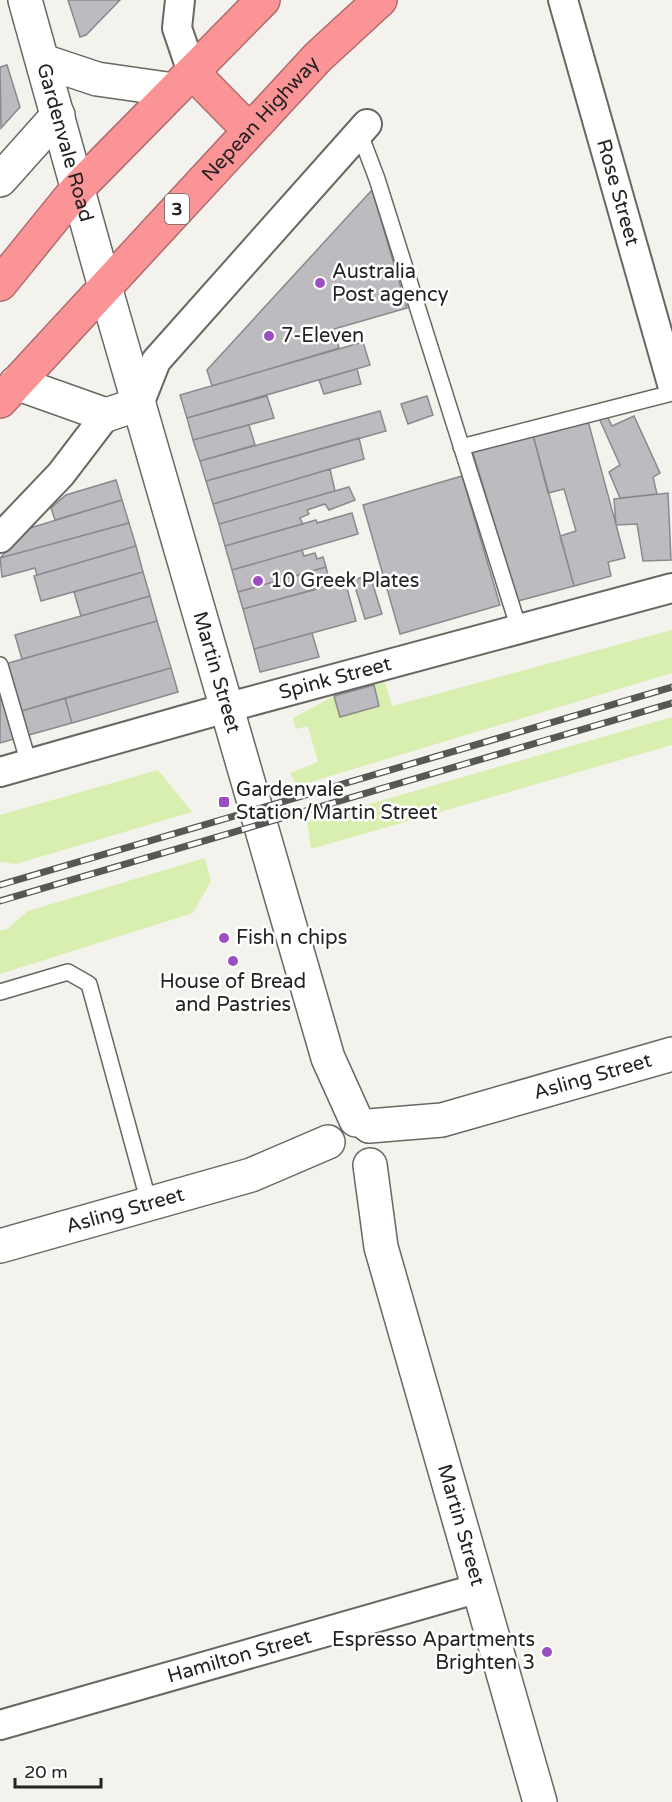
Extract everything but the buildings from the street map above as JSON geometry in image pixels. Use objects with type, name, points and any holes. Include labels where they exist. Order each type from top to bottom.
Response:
[{"type":"highway","points":[[0,284],[77,189],[263,0]]},
{"type":"highway","name":"Nepean Highway","points":[[8,392],[318,57],[380,0]]},
{"type":"highway","points":[[183,81],[249,130]]},
{"type":"street","name":"Gardenvale Road","points":[[25,0],[105,287]]},
{"type":"street","points":[[43,61],[97,79],[183,81],[177,28],[180,0]]},
{"type":"street","name":"Rose Street","points":[[563,0],[672,384]]},
{"type":"street","points":[[0,180],[57,115]]},
{"type":"street","points":[[8,392],[106,415],[139,404],[156,361],[364,129]]},
{"type":"street","name":"Martin Street","points":[[105,287],[540,1802]]},
{"type":"street","points":[[0,538],[61,474],[106,415]]},
{"type":"street","name":"Spink Street","points":[[0,772],[226,708],[672,588]]},
{"type":"street","name":"Asling Street","points":[[0,1246],[672,1054]]},
{"type":"street","name":"Hamilton Street","points":[[0,1725],[479,1588]]},
{"type":"lane","points":[[364,129],[377,179],[519,629]]},
{"type":"lane","points":[[461,447],[672,393]]},
{"type":"lane","points":[[0,665],[29,764]]},
{"type":"lane","points":[[0,992],[68,972],[89,984],[149,1203]]},
{"type":"green space","points":[[672,630],[672,673],[297,786],[290,773],[318,762],[308,726],[296,729],[293,718],[334,696],[340,717],[379,706],[374,685],[385,682],[392,706]]},
{"type":"green space","points":[[672,717],[672,745],[311,849],[307,822]]},
{"type":"green space","points":[[158,770],[192,812],[16,864],[0,862],[0,815]]},
{"type":"green space","points":[[205,858],[211,881],[193,913],[0,974],[0,931],[7,929],[28,911]]},
{"type":"railway","points":[[0,885],[672,687]]},
{"type":"railway","points":[[0,901],[672,703]]},
{"type":"place","name":"Australia Post agency","points":[[320,283]]},
{"type":"place","name":"7-Eleven","points":[[269,336]]},
{"type":"place","name":"10 Greek Plates","points":[[258,581]]},
{"type":"place","name":"Gardenvale Station/Martin Street","points":[[224,802]]},
{"type":"place","name":"Fish n chips","points":[[224,938]]},
{"type":"place","name":"House of Bread and Pastries","points":[[233,961]]},
{"type":"place","name":"Espresso Apartments Brighten 3","points":[[547,1652]]}]
